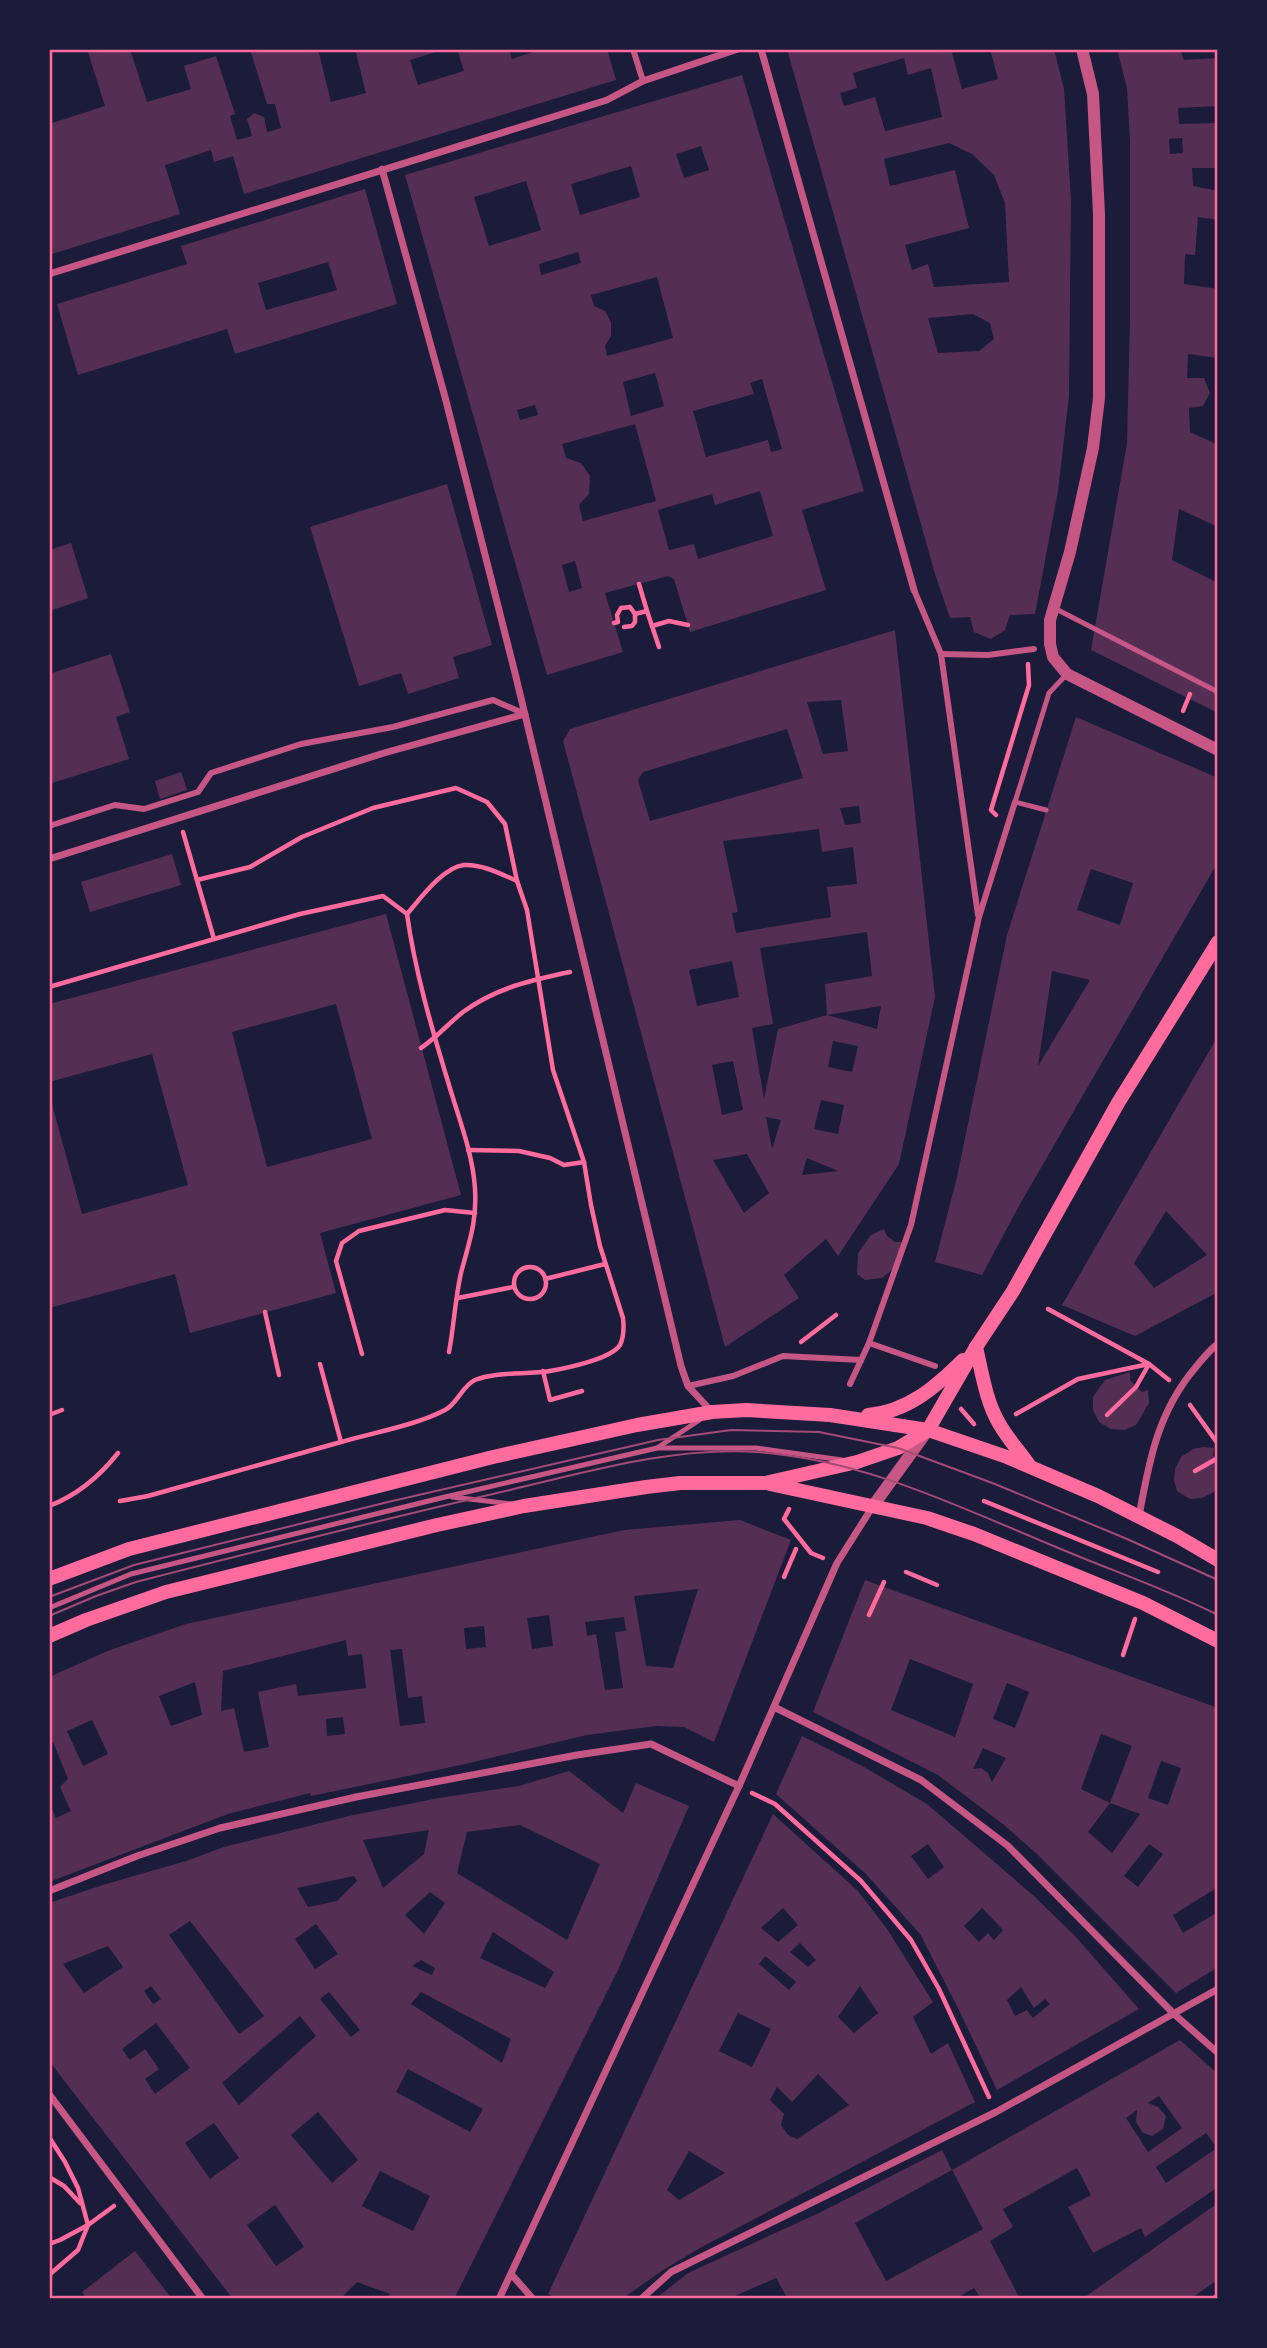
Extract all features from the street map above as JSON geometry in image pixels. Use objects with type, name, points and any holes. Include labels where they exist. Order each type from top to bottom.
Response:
[{"type":"main road","points":[[765,1483],[858,1462],[898,1448],[929,1430],[976,1347],[1013,1291],[1118,1103],[1218,942]]},
{"type":"main road","points":[[848,1417],[884,1414],[909,1404],[936,1386],[976,1347]]},
{"type":"main road","points":[[976,1347],[985,1389],[1000,1426],[1030,1467]]},
{"type":"main road","points":[[49,1579],[129,1549],[506,1455],[637,1425],[712,1412],[780,1410],[848,1417],[929,1430],[1030,1467],[1139,1516],[1218,1560]]},
{"type":"main road","points":[[49,1636],[166,1592],[377,1539],[524,1506],[680,1483],[765,1483],[927,1518],[974,1534],[1143,1603],[1218,1641]]},
{"type":"street","points":[[633,49],[643,81]]},
{"type":"street","points":[[49,274],[607,100],[643,81],[737,49]]},
{"type":"street","points":[[761,49],[914,590],[941,654],[979,917]]},
{"type":"street","points":[[1082,49],[1093,94],[1098,214],[1099,398],[1093,448],[1070,552],[1050,620],[1050,644],[1054,657],[1067,674],[1218,750]]},
{"type":"street","points":[[382,169],[445,397],[525,714],[681,1366],[688,1385],[712,1412]]},
{"type":"street","points":[[941,654],[988,655],[1031,650]]},
{"type":"street","points":[[49,826],[115,805],[144,809],[198,792],[211,773],[301,744],[393,727],[493,700],[525,714]]},
{"type":"street","points":[[49,859],[384,754],[525,714]]},
{"type":"street","points":[[850,1384],[869,1343],[911,1225],[979,917],[1015,802]]},
{"type":"street","points":[[869,1343],[935,1366]]},
{"type":"street","points":[[1139,1516],[1151,1456],[1164,1416],[1179,1388],[1218,1344]]},
{"type":"street","points":[[688,1385],[733,1376],[783,1356],[861,1360]]},
{"type":"street","points":[[499,2299],[739,1786],[837,1563],[873,1506],[929,1430]]},
{"type":"street","points":[[774,1707],[921,1780],[998,1838],[1174,2014],[1218,2053]]},
{"type":"street","points":[[49,1891],[137,1856],[220,1828],[356,1797],[577,1755],[651,1744],[739,1786]]},
{"type":"street","points":[[641,2299],[671,2272],[996,2112],[1218,1989]]},
{"type":"street","points":[[49,2094],[203,2299]]},
{"type":"street","points":[[512,2275],[533,2299]]},
{"type":"lane","points":[[1054,608],[1218,692]]},
{"type":"lane","points":[[1046,810],[1015,802],[1049,693],[1067,674]]},
{"type":"lane","points":[[657,1448],[712,1412]]},
{"type":"lane","points":[[49,1608],[131,1574],[657,1448],[756,1448],[858,1462]]},
{"type":"lane","points":[[445,1497],[474,1498],[524,1506]]},
{"type":"path","points":[[639,584],[659,647]]},
{"type":"path","points":[[614,623],[618,621],[617,615],[621,608],[630,607],[636,618],[632,625],[624,626]]},
{"type":"path","points":[[635,614],[647,611]]},
{"type":"path","points":[[652,626],[669,621],[688,625]]},
{"type":"path","points":[[1007,825],[991,810],[1029,685],[1031,650]]},
{"type":"path","points":[[1175,728],[1196,681]]},
{"type":"path","points":[[120,1502],[429,1416],[448,1409],[473,1381],[543,1371],[613,1352],[620,1343],[624,1330],[623,1318],[605,1264],[584,1162],[553,1070],[527,910],[517,881],[505,824],[487,802],[456,788],[373,808],[302,836],[250,867],[197,880]]},
{"type":"path","points":[[178,818],[214,939]]},
{"type":"path","points":[[449,1352],[461,1275],[473,1235],[475,1186],[468,1150],[411,946],[407,914],[425,891],[446,872],[463,865],[490,869],[517,881]]},
{"type":"path","points":[[49,987],[300,914],[383,896],[407,914]]},
{"type":"path","points":[[421,1048],[461,1014],[489,995],[539,978],[585,970]]},
{"type":"path","points":[[468,1150],[519,1151],[550,1158],[564,1165],[584,1162]]},
{"type":"path","points":[[362,1353],[336,1261],[342,1243],[359,1231],[445,1210],[475,1213]]},
{"type":"path","points":[[545,1279],[605,1264]]},
{"type":"path","points":[[528,1266],[537,1268],[544,1274],[543,1292],[536,1298],[526,1300],[518,1295],[513,1287],[514,1277],[519,1269],[528,1266]]},
{"type":"path","points":[[458,1298],[513,1287]]},
{"type":"path","points":[[1048,1309],[1149,1364],[1179,1388],[1218,1444]]},
{"type":"path","points":[[265,1312],[279,1375]]},
{"type":"path","points":[[809,1335],[836,1315]]},
{"type":"path","points":[[320,1364],[341,1442]]},
{"type":"path","points":[[1107,1415],[1136,1387],[1149,1364]]},
{"type":"path","points":[[1015,1415],[1078,1379],[1149,1364]]},
{"type":"path","points":[[543,1371],[550,1400],[582,1391]]},
{"type":"path","points":[[49,1415],[62,1410]]},
{"type":"path","points":[[49,1506],[84,1488],[105,1470],[118,1453]]},
{"type":"path","points":[[1195,1471],[1218,1458]]},
{"type":"path","points":[[985,1501],[1158,1572]]},
{"type":"path","points":[[788,1511],[783,1519],[811,1553]]},
{"type":"path","points":[[784,1577],[796,1549]]},
{"type":"path","points":[[906,1572],[937,1585]]},
{"type":"path","points":[[869,1615],[884,1582]]},
{"type":"path","points":[[1123,1655],[1135,1619]]},
{"type":"path","points":[[739,1786],[775,1804],[861,1881],[911,1940],[939,1989],[996,2112]]},
{"type":"path","points":[[49,2137],[78,2188],[88,2225],[78,2250],[49,2275]]},
{"type":"path","points":[[49,2177],[64,2186],[81,2204]]},
{"type":"path","points":[[49,2244],[88,2225],[127,2198]]},
{"type":"building","points":[[87,49],[130,49],[147,102],[191,89],[184,66],[216,56],[235,114],[230,116],[237,140],[252,136],[247,119],[254,113],[264,117],[267,132],[281,128],[275,104],[267,104],[250,49],[318,49],[331,102],[366,93],[355,49],[445,49],[410,60],[418,85],[464,71],[457,49],[509,49],[512,59],[542,49],[607,49],[616,80],[244,194],[233,156],[214,162],[211,150],[165,165],[180,214],[49,255],[49,124],[105,106]]},
{"type":"building","points":[[787,49],[963,49],[952,53],[962,89],[998,79],[990,49],[1054,49],[1064,89],[1071,200],[1069,396],[1058,491],[1035,614],[1010,615],[1005,630],[991,639],[974,632],[970,617],[950,618],[935,574]],"holes":[[[904,58],[908,75],[931,68],[942,117],[885,131],[875,97],[844,106],[840,93],[857,88],[853,73]],[[949,143],[972,154],[994,175],[1005,203],[1009,282],[934,287],[928,264],[912,270],[905,245],[969,228],[955,170],[890,186],[884,159]],[[973,314],[990,323],[994,339],[979,351],[938,353],[928,318]]]},
{"type":"building","points":[[1117,49],[1180,49],[1184,60],[1218,58],[1218,106],[1178,108],[1179,124],[1218,123],[1218,168],[1192,168],[1193,186],[1218,191],[1218,220],[1198,217],[1195,255],[1185,254],[1184,284],[1218,289],[1218,358],[1188,354],[1187,378],[1204,378],[1210,393],[1203,406],[1189,408],[1190,432],[1218,445],[1218,527],[1179,509],[1172,560],[1218,583],[1218,713],[1091,650],[1127,443],[1130,141],[1127,88]],"holes":[[[1182,138],[1183,153],[1170,154],[1169,139]]]},
{"type":"building","points":[[742,75],[864,491],[802,510],[826,590],[690,632],[674,579],[668,576],[605,593],[623,652],[547,675],[405,175]],"holes":[[[701,146],[709,170],[684,178],[676,154]],[[631,166],[640,197],[580,215],[571,184]],[[526,181],[541,230],[489,246],[474,197]],[[578,252],[581,263],[541,275],[539,264]],[[657,277],[673,338],[607,356],[605,346],[611,336],[611,322],[605,311],[594,306],[591,295]],[[655,373],[664,406],[631,416],[623,382]],[[762,379],[782,449],[771,452],[768,440],[706,457],[693,411],[754,394],[750,383]],[[535,405],[538,415],[520,420],[517,410]],[[635,424],[656,501],[583,521],[579,505],[589,494],[590,476],[581,463],[566,458],[562,444]],[[760,491],[773,536],[698,559],[694,544],[669,550],[658,510],[712,494],[715,505]],[[575,561],[582,588],[569,592],[562,565]]]},
{"type":"building","points":[[365,189],[397,304],[235,354],[227,329],[78,375],[57,304],[187,264],[181,246]],"holes":[[[328,262],[337,290],[266,310],[258,283]]]},
{"type":"building","points":[[447,484],[492,645],[453,657],[459,678],[408,694],[401,673],[359,686],[310,527]]},
{"type":"building","points":[[71,543],[88,598],[49,611],[49,550]]},
{"type":"building","points":[[895,630],[935,997],[899,1164],[838,1256],[826,1239],[784,1275],[799,1298],[725,1347],[563,741],[570,729]],"holes":[[[841,700],[848,751],[823,754],[807,702]],[[787,729],[803,778],[650,821],[638,780],[643,772]],[[859,806],[861,823],[845,825],[840,808]],[[819,829],[822,852],[853,847],[857,884],[827,887],[831,917],[736,933],[732,913],[738,912],[723,841]],[[867,932],[872,976],[825,984],[827,1015],[778,1029],[764,1099],[752,1028],[773,1024],[760,948]],[[732,961],[739,997],[697,1006],[689,970]],[[881,1006],[877,1029],[827,1015]],[[833,1041],[858,1046],[852,1072],[828,1067]],[[733,1061],[743,1110],[722,1115],[712,1065]],[[821,1100],[844,1105],[838,1134],[814,1129]],[[766,1117],[781,1120],[772,1149]],[[747,1154],[769,1193],[744,1213],[713,1160]],[[807,1158],[838,1171],[802,1175]]]},
{"type":"building","points":[[111,654],[130,712],[116,717],[129,759],[49,784],[49,674]]},
{"type":"building","points":[[1076,717],[1218,778],[1218,862],[1020,1204],[982,1275],[935,1262],[957,1177],[1007,935]],"holes":[[[1091,869],[1133,883],[1120,925],[1077,910]],[[1052,971],[1090,980],[1038,1066]]]},
{"type":"building","points":[[181,772],[187,790],[160,799],[155,781]]},
{"type":"building","points":[[172,854],[181,885],[90,912],[81,882]]},
{"type":"building","points":[[386,914],[461,1195],[320,1233],[336,1293],[190,1333],[175,1274],[49,1308],[49,1093],[82,1214],[188,1185],[152,1054],[49,1082],[49,1004]],"holes":[[[336,1004],[372,1139],[267,1167],[232,1032]]]},
{"type":"building","points":[[1218,1036],[1218,1292],[1135,1336],[1062,1305]],"holes":[[[1166,1211],[1207,1255],[1154,1288],[1134,1263]]]},
{"type":"building","points":[[884,1229],[887,1236],[895,1242],[901,1242],[895,1267],[882,1278],[865,1280],[857,1274],[858,1253],[871,1235]]},
{"type":"building","points":[[1130,1372],[1130,1380],[1142,1392],[1148,1390],[1149,1403],[1136,1425],[1125,1430],[1111,1429],[1099,1422],[1093,1410],[1093,1397],[1105,1380]]},
{"type":"building","points":[[1214,1448],[1213,1455],[1218,1462],[1218,1486],[1214,1492],[1202,1498],[1190,1499],[1177,1491],[1175,1469],[1181,1457],[1193,1449]]},
{"type":"building","points":[[740,1520],[791,1540],[714,1742],[684,1727],[656,1726],[587,1735],[461,1765],[311,1796],[310,1793],[228,1814],[49,1882],[49,1802],[56,1818],[71,1811],[60,1787],[68,1779],[53,1742],[49,1744],[49,1677],[110,1650],[186,1624],[624,1530]],"holes":[[[698,1589],[673,1668],[646,1666],[634,1596]],[[549,1615],[553,1646],[532,1649],[527,1618]],[[624,1617],[626,1631],[615,1632],[623,1688],[605,1690],[596,1634],[587,1636],[585,1622]],[[484,1626],[486,1647],[466,1649],[464,1628]],[[346,1640],[348,1656],[362,1654],[366,1688],[298,1696],[296,1684],[258,1692],[269,1747],[244,1752],[234,1708],[221,1711],[223,1671]],[[402,1649],[408,1698],[422,1696],[425,1723],[400,1726],[390,1650]],[[195,1682],[202,1715],[171,1726],[159,1696]],[[343,1717],[345,1734],[327,1736],[326,1719]],[[92,1720],[108,1754],[83,1766],[67,1731]]]},
{"type":"building","points":[[865,1580],[1218,1708],[1218,1887],[1173,1915],[1183,1933],[1218,1912],[1218,1967],[1176,1993],[1038,1855],[1004,1825],[938,1775],[813,1712]],"holes":[[[910,1659],[973,1684],[955,1737],[891,1710]],[[1007,1683],[1029,1692],[1015,1728],[993,1719]],[[1101,1734],[1132,1746],[1110,1803],[1081,1789]],[[983,1748],[1006,1758],[992,1782],[988,1773],[981,1768],[973,1769]],[[1161,1761],[1181,1768],[1168,1805],[1148,1798]],[[1110,1803],[1140,1814],[1112,1853],[1088,1832]],[[1149,1844],[1163,1854],[1138,1887],[1124,1876]]]},
{"type":"building","points":[[802,1736],[864,1767],[927,1804],[1035,1897],[1075,1936],[1139,2009],[997,2090],[920,1934],[866,1874],[776,1794]],"holes":[[[928,1844],[944,1867],[928,1879],[911,1856]],[[982,1908],[1003,1930],[994,1940],[988,1933],[979,1942],[964,1926]],[[1021,1987],[1034,2008],[1045,1999],[1050,2004],[1033,2018],[1027,2010],[1015,2016],[1007,2000]]]},
{"type":"building","points":[[569,1771],[623,1813],[636,1783],[689,1806],[618,1970],[454,2299],[387,2299],[390,2294],[357,2282],[340,2299],[233,2299],[49,2061],[49,1903],[224,1847],[349,1816],[519,1786]],"holes":[[[520,1825],[600,1864],[567,1940],[457,1873],[467,1832]],[[429,1830],[424,1854],[383,1888],[363,1840]],[[354,1876],[357,1881],[337,1901],[308,1907],[297,1888]],[[430,1892],[445,1903],[424,1934],[405,1915]],[[190,1921],[264,2016],[239,2034],[169,1935]],[[316,1924],[338,1954],[315,1969],[295,1939]],[[493,1932],[554,1972],[545,1988],[480,1958]],[[108,1946],[123,1967],[84,1993],[63,1964]],[[421,1960],[435,1968],[432,1975],[412,1966]],[[151,1986],[161,1999],[153,2004],[144,1991]],[[329,1992],[360,2030],[351,2037],[320,1999]],[[421,1992],[511,2039],[502,2063],[411,2004]],[[300,2016],[316,2036],[239,2105],[222,2083]],[[156,2023],[190,2068],[155,2094],[145,2079],[159,2069],[145,2049],[130,2060],[122,2049]],[[408,2069],[483,2109],[470,2132],[396,2092]],[[318,2112],[358,2160],[332,2183],[291,2135]],[[214,2123],[239,2158],[210,2179],[185,2143]],[[380,2171],[430,2196],[413,2231],[362,2206]],[[275,2205],[304,2247],[276,2266],[247,2225]]]},
{"type":"building","points":[[773,1814],[858,1891],[887,1929],[933,2002],[913,2017],[931,2054],[948,2043],[975,2102],[700,2248],[622,2299],[557,2299],[548,2294]],"holes":[[[783,1908],[798,1925],[778,1942],[761,1928]],[[800,1943],[816,1960],[808,1967],[790,1952]],[[765,1956],[796,1982],[789,1990],[759,1964]],[[860,1986],[878,2013],[854,2033],[838,2017]],[[738,2013],[771,2029],[752,2067],[719,2051]],[[818,2074],[849,2105],[797,2139],[788,2135],[781,2125],[784,2114],[770,2100],[777,2087],[792,2102]],[[689,2151],[725,2173],[679,2200],[667,2190]]]},
{"type":"building","points":[[1180,2040],[1218,2074],[1218,2187],[1145,2237],[1141,2228],[1093,2253],[1068,2207],[1091,2195],[1077,2168],[1003,2209],[1013,2227],[990,2241],[1020,2299],[981,2299],[974,2288],[955,2299],[788,2299],[776,2278],[728,2299],[655,2299],[688,2273],[819,2213],[942,2150],[952,2170]],"holes":[[[1159,2096],[1182,2128],[1148,2152],[1126,2118],[1137,2110],[1136,2122],[1143,2133],[1152,2136],[1163,2129],[1166,2116],[1158,2107],[1148,2103]],[[1206,2133],[1217,2148],[1166,2183],[1156,2167]],[[952,2170],[983,2229],[886,2281],[855,2223]]]},
{"type":"building","points":[[1218,2203],[1218,2279],[1213,2283],[1190,2299],[1082,2299]]},
{"type":"building","points":[[135,2251],[172,2299],[87,2299],[82,2292]]},
{"type":"tram line","points":[[49,1597],[134,1565],[388,1502],[658,1440],[731,1430],[819,1432],[898,1448],[995,1484],[1218,1580]]},
{"type":"tram line","points":[[49,1616],[136,1582],[370,1523],[632,1462],[725,1451],[796,1456],[834,1464],[910,1487],[1218,1615]]}]
